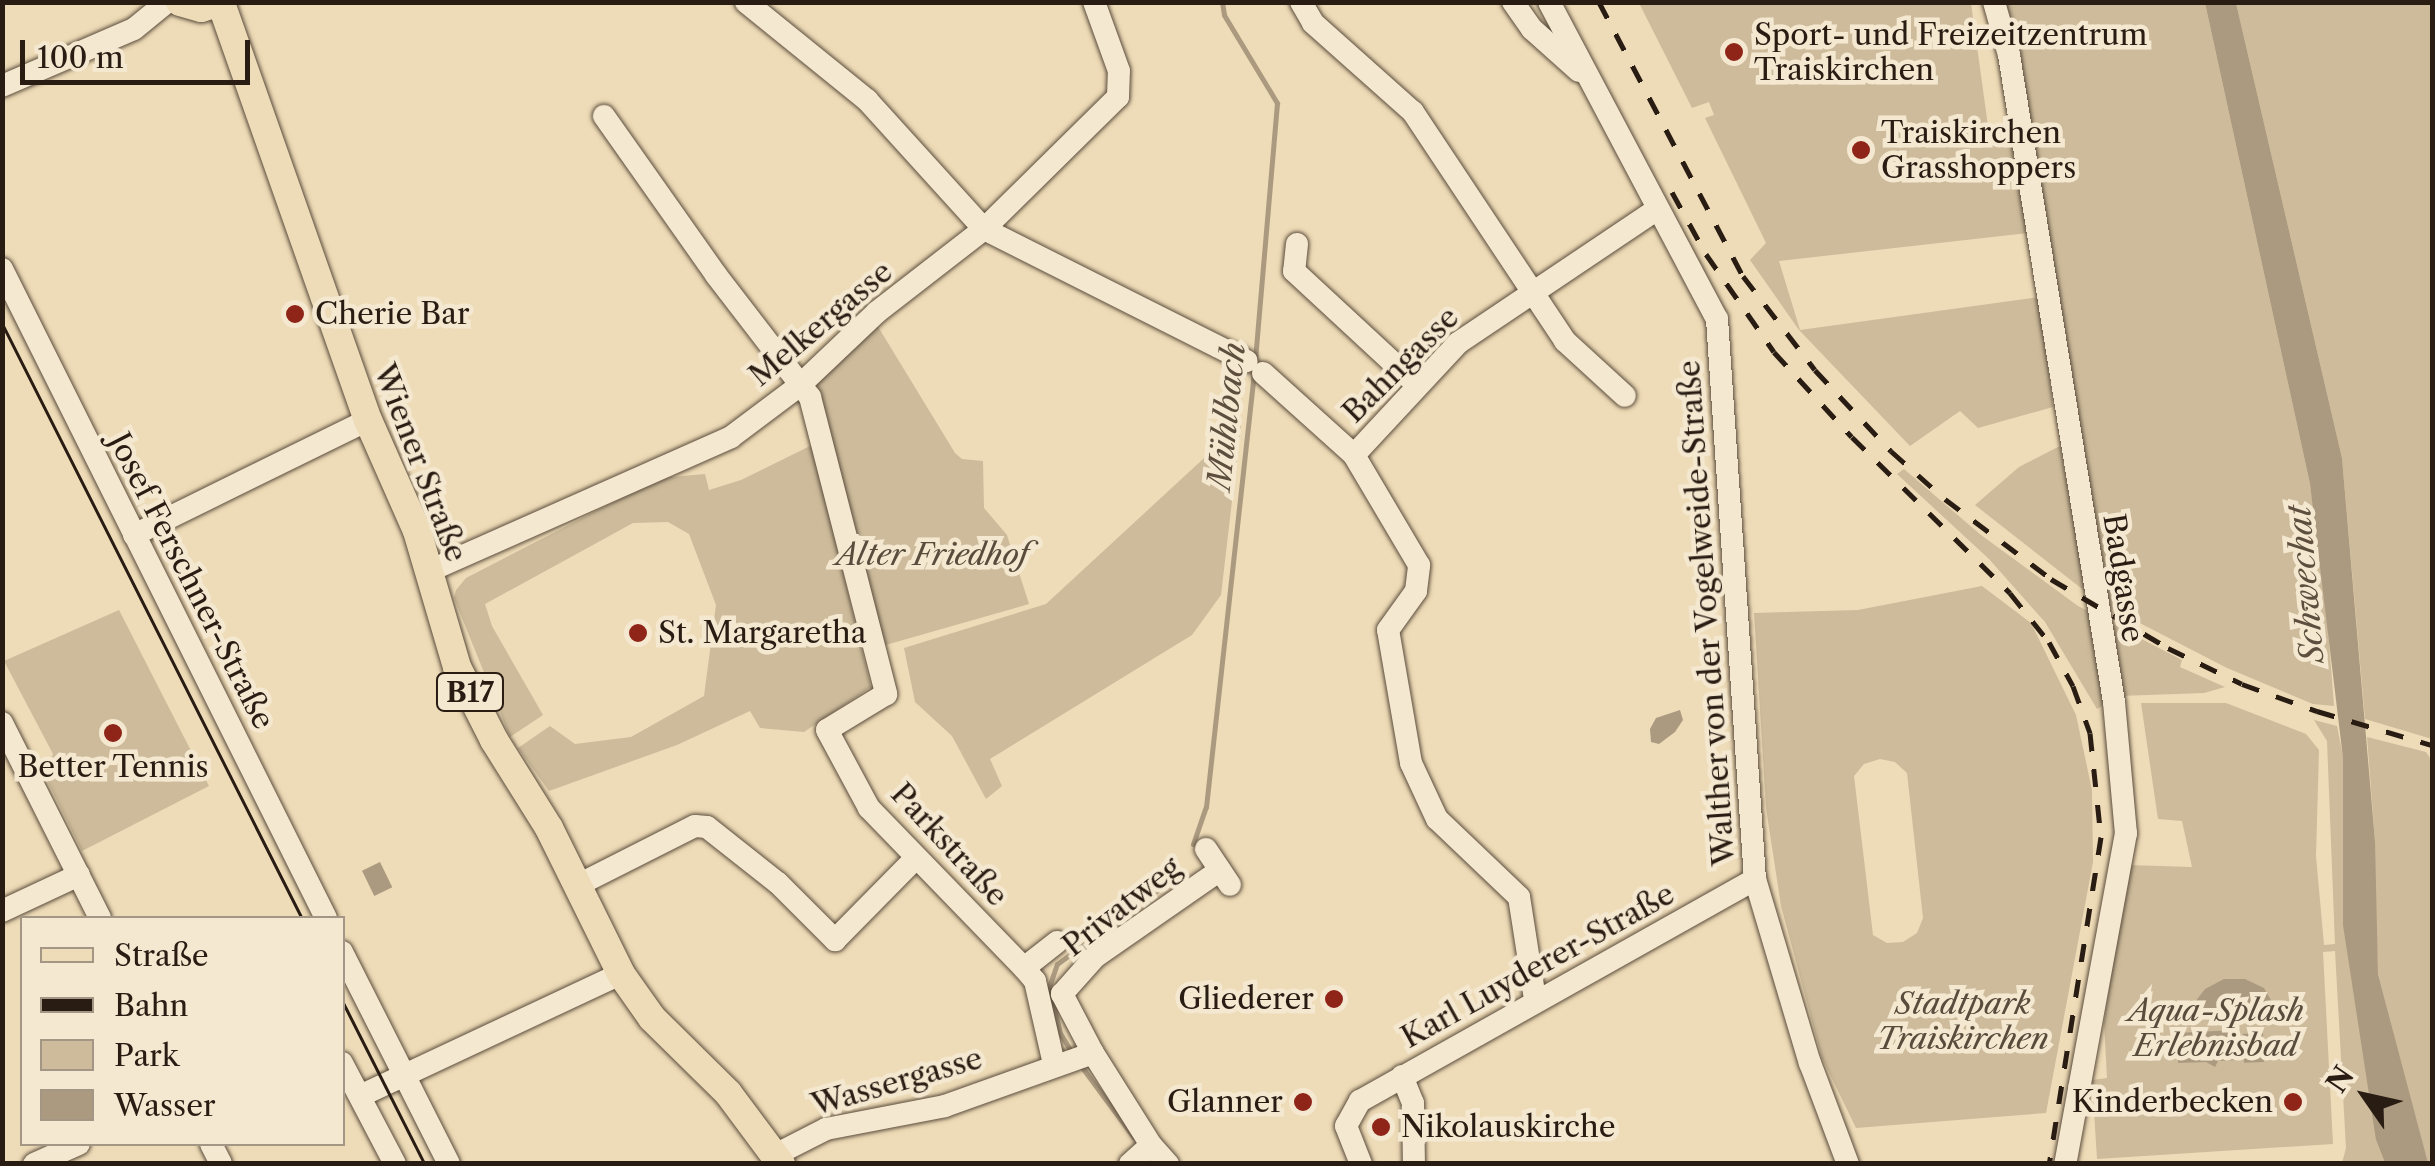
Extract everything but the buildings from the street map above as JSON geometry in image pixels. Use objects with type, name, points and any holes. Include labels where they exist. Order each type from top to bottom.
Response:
[{"type":"main road","name":"B17","points":[[180,2],[201,8],[221,3]]},
{"type":"main road","name":"Wiener Straße","points":[[221,3],[368,420],[417,532],[457,667],[494,740],[578,884],[621,974],[652,1018],[728,1093],[778,1159]]},
{"type":"street","points":[[2,86],[134,29],[167,2]]},
{"type":"street","name":"Melkergasse","points":[[429,571],[730,436],[799,386],[877,312],[984,229],[1118,98],[1119,71],[1094,2]]},
{"type":"street","points":[[1301,2],[1313,22],[1413,112],[1565,341],[1626,396]]},
{"type":"street","name":"Walther von der Vogelweide-Straße","points":[[1513,2],[1532,29],[1586,76]]},
{"type":"street","name":"Walther von der Vogelweide-Straße","points":[[1549,2],[1717,319],[1756,879],[1810,1063],[1848,1164]]},
{"type":"street","name":"Badgasse","points":[[1994,2],[2009,55],[2114,702],[2126,833],[2065,1164]]},
{"type":"street","points":[[746,3],[867,100],[984,229],[1255,367],[1354,455]]},
{"type":"street","points":[[604,116],[799,386]]},
{"type":"street","name":"Bahngasse","points":[[1535,999],[1519,897],[1437,818],[1411,763],[1388,630],[1416,591],[1419,565],[1354,455],[1458,343],[1656,210]]},
{"type":"street","points":[[1297,244],[1294,270],[1416,384]]},
{"type":"street","name":"Josef Ferschner-Straße","points":[[2,269],[325,916]]},
{"type":"street","name":"Parkstraße","points":[[799,386],[810,397],[886,694],[827,730],[869,808],[1024,968]]},
{"type":"street","points":[[134,535],[368,420]]},
{"type":"street","points":[[2,722],[99,916]]},
{"type":"street","points":[[578,884],[695,826],[707,827],[778,883],[834,940],[916,859]]},
{"type":"street","name":"Privatweg","points":[[1074,1060],[1062,994],[1095,957],[1225,878],[1206,849]]},
{"type":"street","points":[[2,911],[79,874]]},
{"type":"street","name":"Karl Luyderer-Straße","points":[[1361,1164],[1346,1126],[1360,1102],[1535,999],[1756,879]]},
{"type":"street","points":[[1057,942],[1024,968],[1034,980],[1074,1060],[1142,1153],[1168,1164]]},
{"type":"street","points":[[345,958],[449,1164]]},
{"type":"street","points":[[360,1096],[621,974]]},
{"type":"street","name":"Wassergasse","points":[[778,1159],[826,1128],[945,1106],[1074,1060]]},
{"type":"street","points":[[345,1068],[394,1164]]},
{"type":"street","points":[[1402,1076],[1414,1103],[1414,1164]]},
{"type":"street","points":[[34,1164],[74,1146]]},
{"type":"green space","points":[[1639,3],[1971,3],[1988,126],[2012,123],[2028,233],[1779,261],[1800,330],[2039,297],[2053,407],[1978,428],[1960,411],[1910,446],[1799,330],[1750,260],[1766,243],[1705,118],[1714,115],[1709,102],[1692,108]]},
{"type":"green space","points":[[2002,3],[2205,3],[2310,484],[2324,578],[2334,706],[2313,704],[2227,668],[2101,603]]},
{"type":"green space","points":[[2236,3],[2432,3],[2432,739],[2365,719],[2342,458]]},
{"type":"green space","name":"Alter Friedhof","points":[[877,325],[955,453],[962,459],[983,461],[984,508],[1007,535],[1029,604],[882,646],[817,383]]},
{"type":"green space","points":[[1241,424],[1221,595],[1192,635],[990,759],[1002,786],[986,799],[952,736],[915,702],[904,648],[1046,604]]},
{"type":"green space","points":[[812,445],[871,687],[804,732],[760,728],[750,711],[677,745],[549,791],[518,748],[550,726],[575,744],[631,737],[704,696],[716,605],[689,534],[668,522],[633,523],[485,604],[492,626],[543,715],[510,737],[454,598],[456,590],[466,578],[660,478],[705,474],[709,490],[741,480]]},
{"type":"green space","points":[[2060,446],[2086,592],[1975,505],[2019,467]]},
{"type":"green space","points":[[1904,469],[1981,535],[2078,606],[2182,660],[2180,667],[2225,687],[2204,693],[2119,696],[2097,709],[2045,622],[1989,559],[1897,474]]},
{"type":"green space","name":"Stadtpark Traiskirchen","points":[[1982,586],[2031,623],[2076,715],[2092,790],[2093,862],[2046,1113],[1856,1128],[1822,1058],[1781,906],[1766,808],[1754,613],[1858,610]],"holes":[[[1880,759],[1895,762],[1907,773],[1923,918],[1917,933],[1903,942],[1887,943],[1873,935],[1854,776],[1864,764]]]},
{"type":"green space","name":"Better Tennis","points":[[119,610],[209,786],[82,851],[44,774],[53,754],[4,661]]},
{"type":"green space","name":"Aqua-Splash Erlebnisbad","points":[[2141,703],[2226,703],[2306,734],[2319,750],[2316,856],[2324,945],[2335,944],[2327,741],[2314,720],[2337,726],[2343,756],[2346,944],[2375,841],[2367,737],[2426,752],[2432,761],[2432,1162],[2427,1161],[2378,974],[2377,950],[2376,1140],[2385,1163],[2342,1163],[2346,1148],[2335,951],[2323,952],[2333,1144],[2097,1159],[2092,1080],[2107,1078],[2104,1023],[2127,865],[2192,867],[2182,821],[2158,819]]},
{"type":"water","points":[[2205,3],[2236,3],[2342,458],[2375,841],[2378,974],[2428,1163],[2385,1163],[2376,1140],[2343,925],[2343,758],[2310,484]]},
{"type":"water","points":[[1680,710],[1683,720],[1675,732],[1659,744],[1651,742],[1650,729],[1656,718]]},
{"type":"water","points":[[380,862],[392,887],[374,896],[362,871]]},
{"type":"water","points":[[2224,979],[2245,979],[2264,988],[2283,1021],[2266,1022],[2257,1016],[2247,1022],[2239,1018],[2237,1010],[2216,1013],[2192,1006],[2205,989]]},
{"type":"water","points":[[2235,1030],[2237,1060],[2218,1061],[2215,1067],[2206,1062],[2178,1063],[2177,1033]]},
{"type":"water","points":[[2263,1033],[2264,1062],[2244,1063],[2243,1034]]},
{"type":"water","name":"Kinderbecken","points":[[2293,1089],[2302,1092],[2302,1110],[2293,1113],[2284,1110],[2281,1101],[2284,1092]]},
{"type":"waterway","name":"Mühlbach","points":[[1222,2],[1224,15],[1277,103],[1255,361]]},
{"type":"waterway","name":"Mühlbach","points":[[1193,844],[1206,807],[1254,372]]},
{"type":"waterway","name":"Mühlbach","points":[[1072,1053],[1060,1033],[1049,987],[1057,964],[1159,889]]},
{"type":"waterway","name":"Mühlbach","points":[[1081,1066],[1134,1138]]},
{"type":"tram line","points":[[2,323],[301,916]]},
{"type":"tram line","points":[[345,1006],[425,1164]]},
{"type":"railway","points":[[1599,2],[1743,276],[1815,370],[1891,451],[1945,499],[2051,579],[2168,648],[2242,684],[2432,745]]},
{"type":"railway","points":[[1672,192],[1706,254],[1774,352],[1852,437],[2010,593],[2049,642],[2073,686],[2090,733],[2101,837],[2049,1164]]},
{"type":"place","name":"Sport- und Freizeitzentrum Traiskirchen","points":[[1734,52]]},
{"type":"place","name":"Traiskirchen Grasshoppers","points":[[1861,150]]},
{"type":"place","name":"Cherie Bar","points":[[295,314]]},
{"type":"place","name":"St. Margaretha","points":[[638,633]]},
{"type":"place","name":"Better Tennis","points":[[113,733]]},
{"type":"place","name":"Gliederer","points":[[1334,999]]},
{"type":"place","name":"Glanner","points":[[1303,1102]]},
{"type":"place","name":"Kinderbecken","points":[[2293,1102]]},
{"type":"place","name":"Nikolauskirche","points":[[1381,1127]]},
{"type":"water label","name":"Schwechat","points":[[2306,584]]}]
